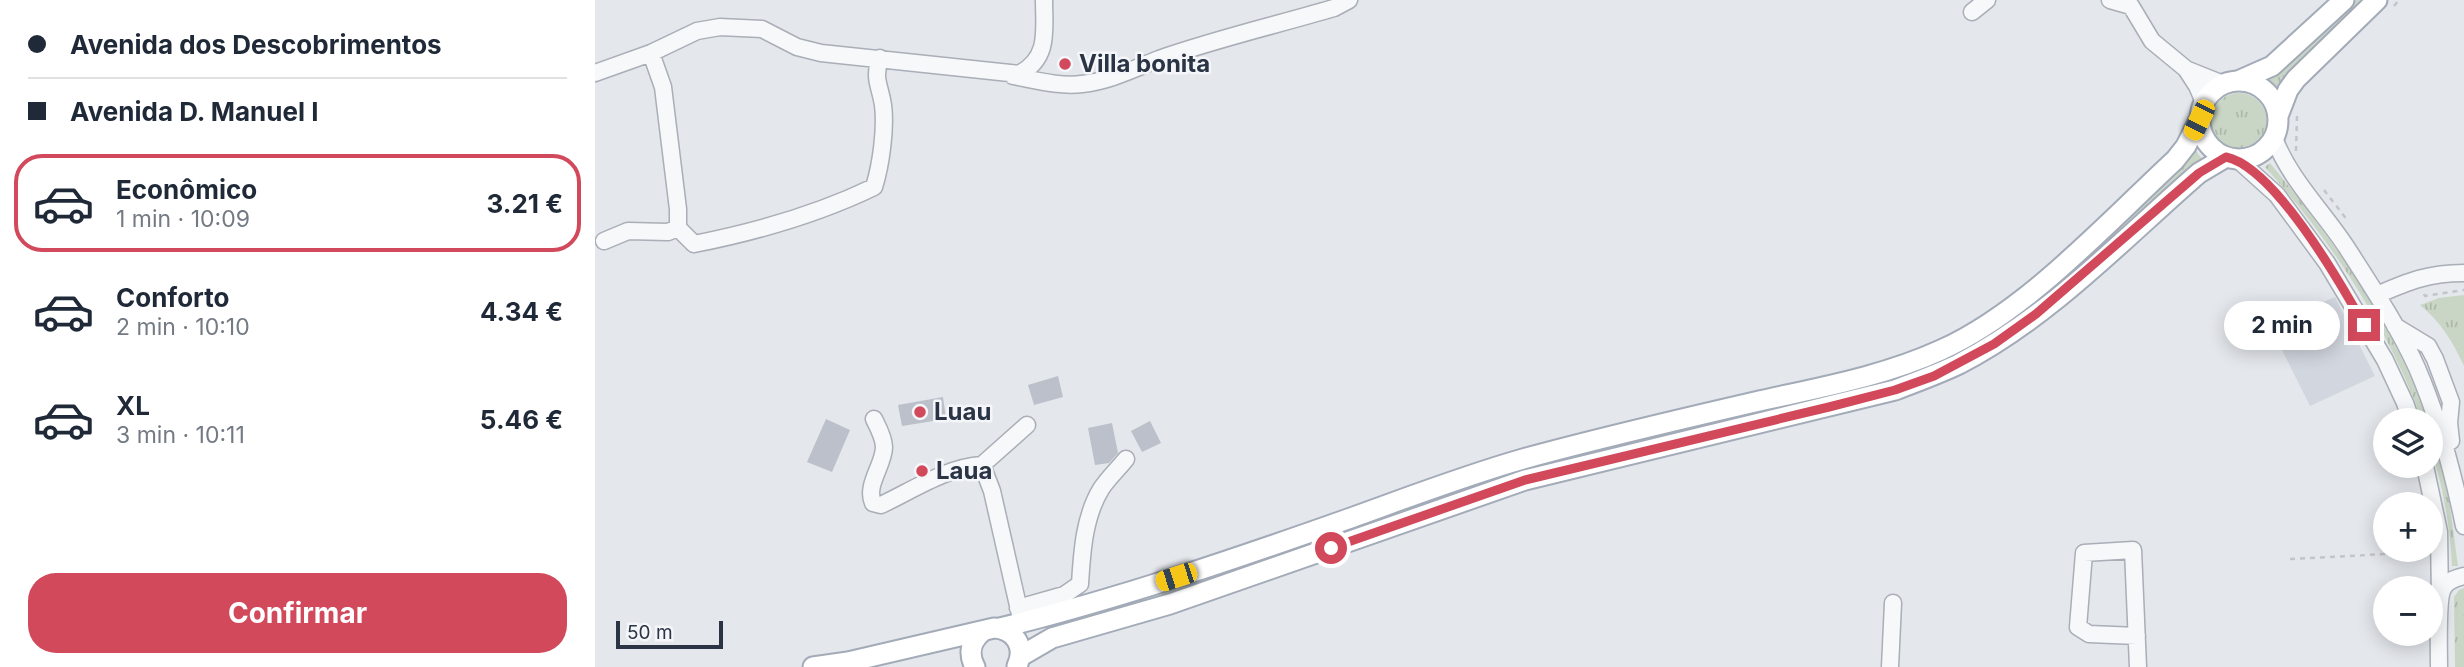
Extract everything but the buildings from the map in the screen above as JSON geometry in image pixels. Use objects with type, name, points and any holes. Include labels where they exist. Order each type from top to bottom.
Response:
[{"type":"main road","points":[[975,667],[971,651],[976,637],[1020,615],[1205,568],[1503,465],[1565,447],[1838,384],[1894,368],[1941,350],[1982,328],[2019,302],[2175,160],[2186,146],[2209,94],[2272,66],[2344,0]]},
{"type":"main road","points":[[1019,662],[1052,638],[1170,604],[1525,480],[1868,397],[1934,376],[1994,344],[2036,314],[2199,173],[2231,158],[2258,154],[2274,138],[2278,116],[2295,79],[2385,4]]},
{"type":"main road","points":[[2231,82],[2260,87],[2275,105],[2278,116]]},
{"type":"main road","points":[[2201,111],[2201,132],[2207,143],[2215,152],[2231,158]]},
{"type":"main road","points":[[813,667],[848,662],[991,630],[1008,631],[1019,641],[1019,662]]},
{"type":"street","points":[[1040,81],[1044,0]]},
{"type":"street","points":[[595,73],[651,53],[697,31],[741,27],[762,29],[797,47],[821,53],[880,58],[1080,85],[1125,74],[1158,60],[1335,8],[1349,0]]},
{"type":"street","points":[[1972,12],[1987,0]]},
{"type":"street","points":[[2110,0],[2130,6],[2152,41],[2186,69],[2197,86],[2201,111]]},
{"type":"street","points":[[1007,74],[1019,74],[1032,68],[1040,57],[1044,42]]},
{"type":"street","points":[[651,53],[663,86],[678,228],[694,244],[731,237],[802,215],[874,187],[878,175],[884,122],[876,72],[880,58]]},
{"type":"street","points":[[2186,69],[2231,82]]},
{"type":"street","points":[[2274,138],[2291,173],[2345,245],[2377,295],[2416,368],[2446,445],[2464,526]]},
{"type":"street","points":[[2231,158],[2277,195],[2327,264],[2385,360],[2407,408]]},
{"type":"street","points":[[604,241],[628,231],[668,232],[678,228]]},
{"type":"street","points":[[2377,295],[2414,279],[2439,273],[2464,273]]},
{"type":"street","points":[[874,419],[884,444],[871,498],[873,503],[881,505],[953,471],[982,465],[1027,425]]},
{"type":"street","points":[[982,465],[992,491],[1020,615],[1064,595],[1080,584],[1083,542],[1092,509],[1102,488],[1126,459]]},
{"type":"street","points":[[2428,478],[2439,532],[2440,576]]},
{"type":"street","points":[[2137,636],[2089,634],[2078,627],[2084,552],[2133,550],[2137,636],[2138,667]]},
{"type":"street","points":[[2443,587],[2453,579],[2464,576]]},
{"type":"street","points":[[1890,667],[1893,603]]},
{"type":"street","points":[[2439,667],[2440,646]]},
{"type":"path","points":[[2385,4],[2399,0]]},
{"type":"path","points":[[2296,153],[2297,112]]},
{"type":"path","points":[[2321,186],[2352,227]]},
{"type":"path","points":[[2425,296],[2464,290]]},
{"type":"path","points":[[2290,559],[2373,555]]},
{"type":"shaded area","points":[[2335,297],[2375,376],[2310,406],[2279,344],[2284,319]]},
{"type":"green space","points":[[2356,0],[2365,0],[2299,63],[2277,88],[2269,80]]},
{"type":"green space","points":[[2234,93],[2244,93],[2259,101],[2265,110],[2265,132],[2259,141],[2244,149],[2234,149],[2216,137],[2211,126],[2211,116],[2223,98]]},
{"type":"green space","points":[[2196,151],[2202,159],[2062,285],[2019,318],[1957,357],[1902,379],[1530,471],[1436,500],[1101,619],[1156,595],[1505,472],[1587,449],[1891,377],[2081,259]]},
{"type":"green space","points":[[2270,163],[2317,222],[2360,284],[2398,350],[2423,408],[2417,408],[2392,351],[2356,286],[2313,224],[2265,167]]},
{"type":"green space","points":[[2464,295],[2464,366],[2445,332],[2420,305],[2439,298]]},
{"type":"green space","points":[[2443,474],[2458,566],[2452,566],[2448,521],[2439,478],[2443,478]]},
{"type":"green space","points":[[2464,588],[2464,667],[2455,667],[2454,597]]},
{"type":"place","name":"Villa bonita","points":[[1065,64]]},
{"type":"place","name":"Luau","points":[[920,412]]},
{"type":"place","name":"Laua","points":[[922,471]]},
{"type":"route","points":[[1331,548],[1525,480],[1829,407],[1895,390],[1934,376],[1994,344],[2036,314],[2199,173],[2226,157],[2237,159],[2277,195],[2327,264],[2364,325]]}]
